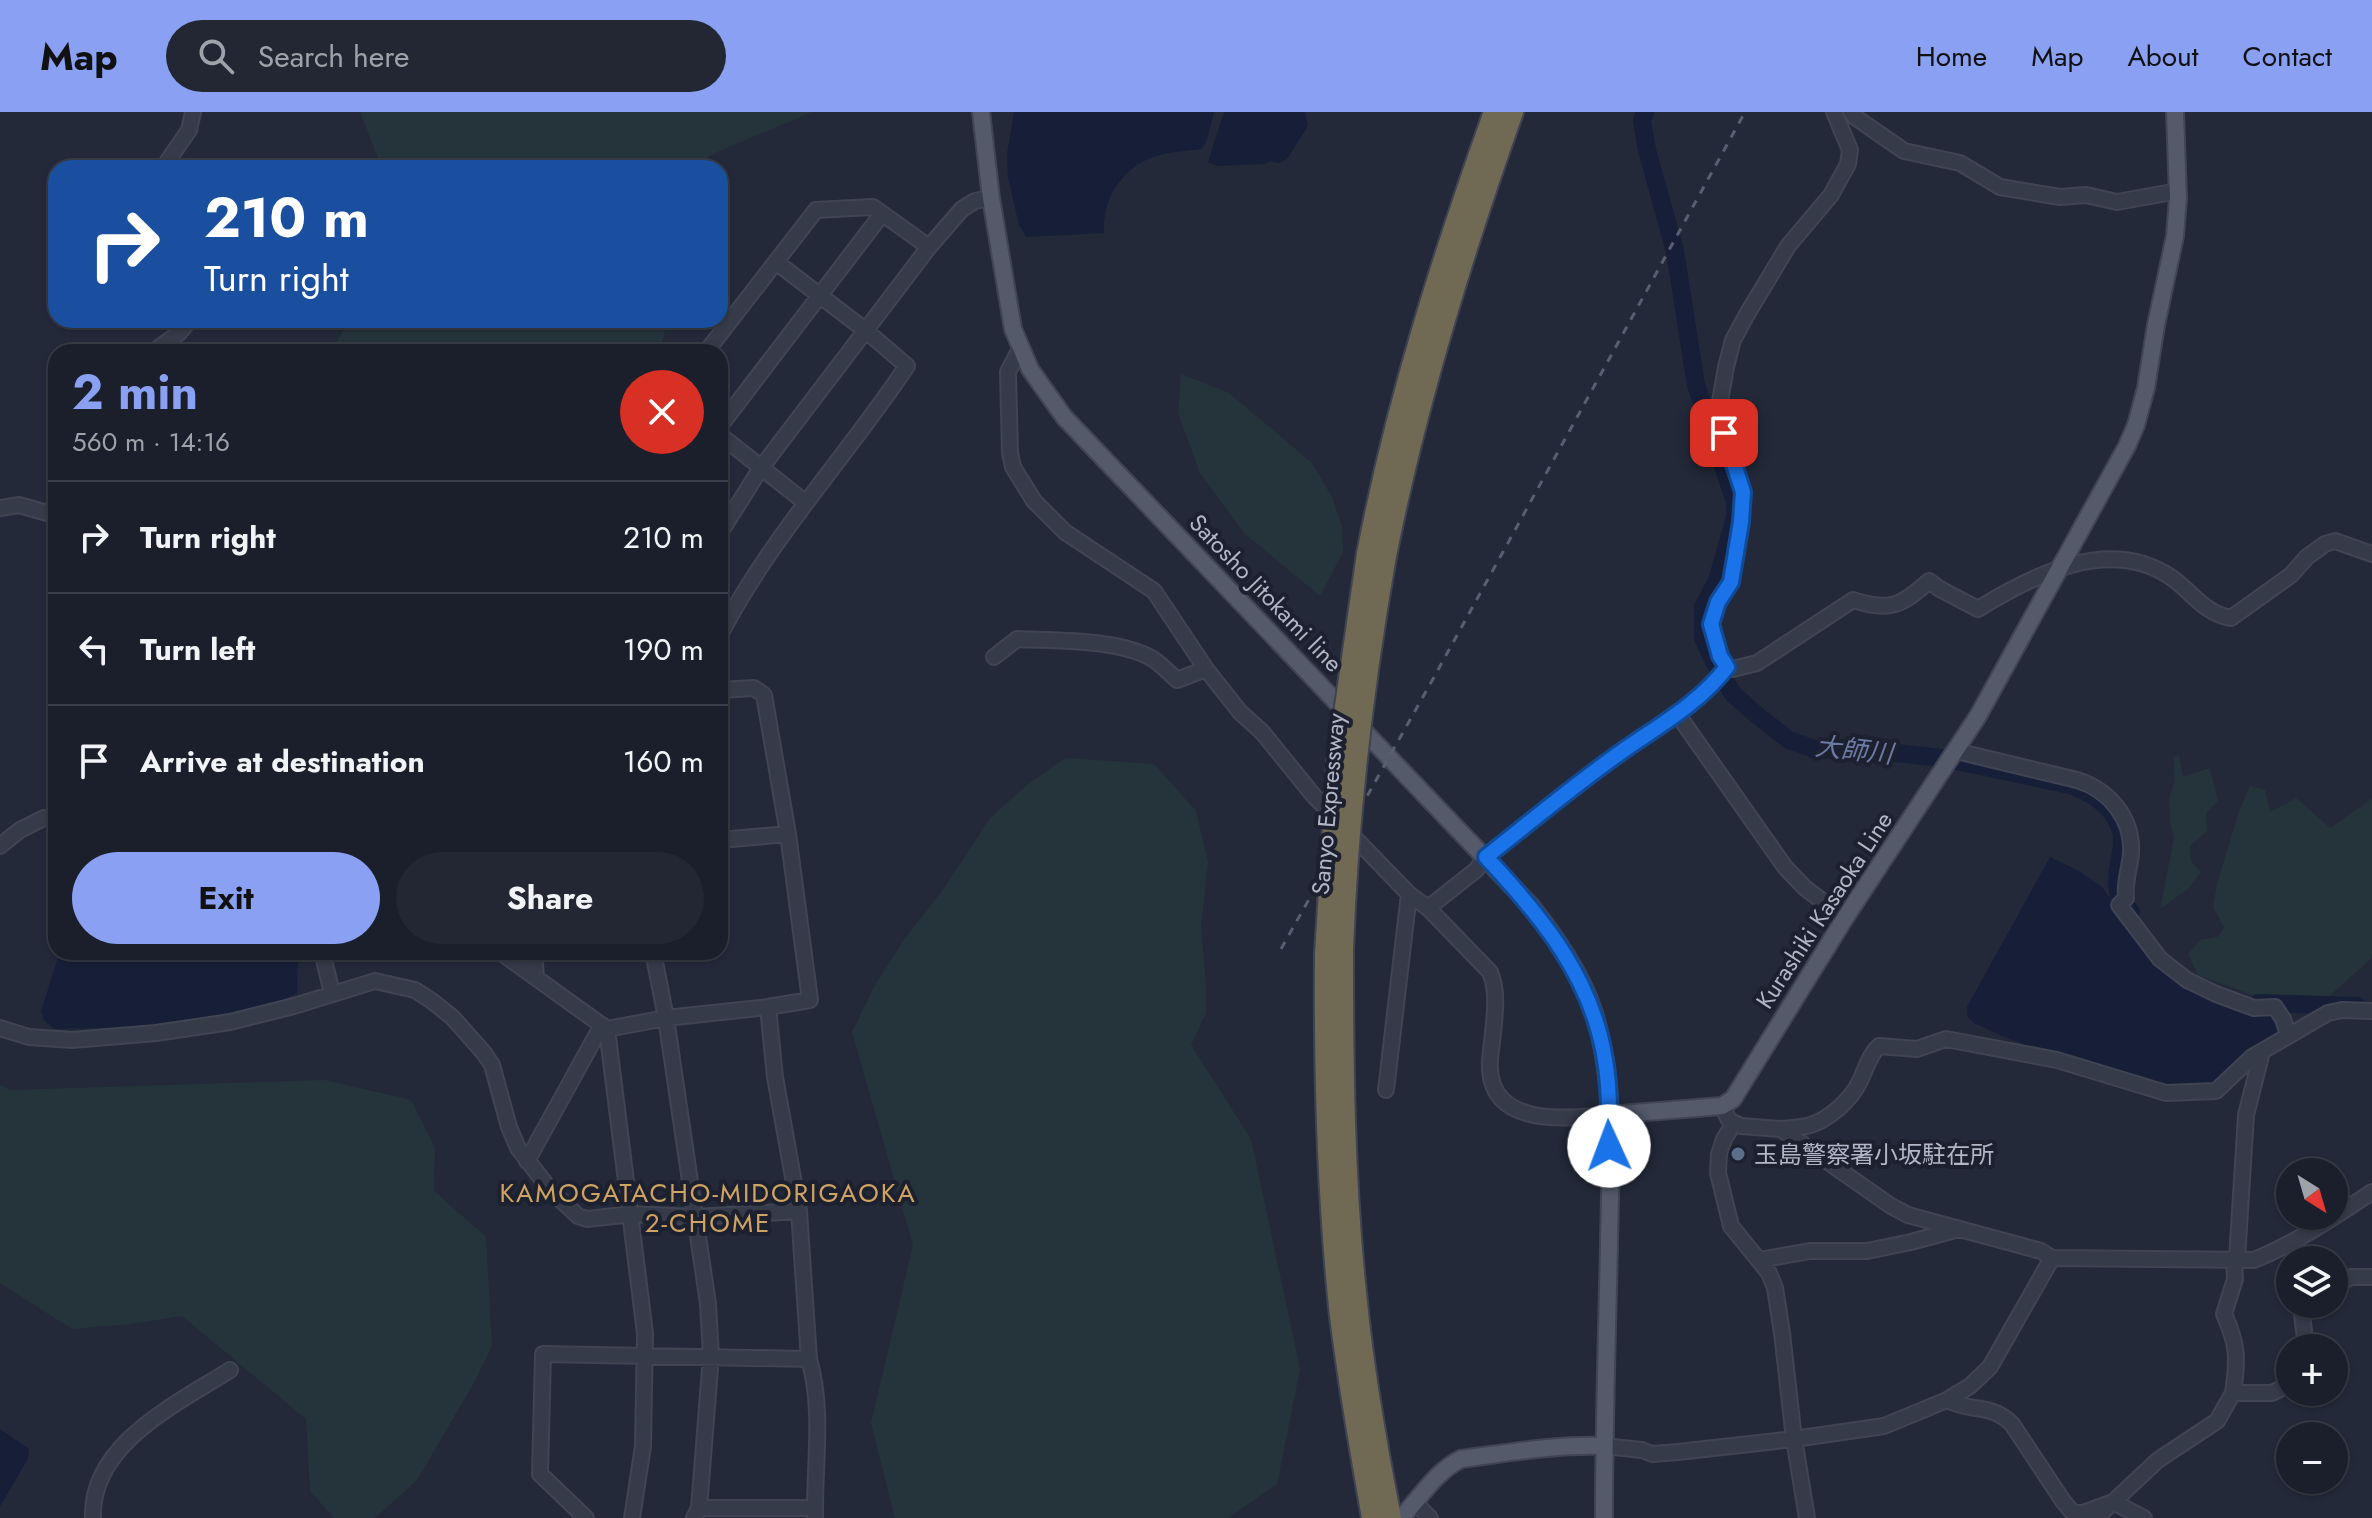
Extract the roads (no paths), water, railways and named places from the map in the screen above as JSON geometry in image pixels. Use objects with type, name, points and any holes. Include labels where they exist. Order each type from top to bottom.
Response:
[{"type":"highway","name":"Sanyo Expressway","points":[[1389,1517],[1357,1427],[1338,1293],[1329,1186],[1324,1073],[1334,951],[1337,762],[1376,555],[1392,436],[1463,198],[1494,112]]},
{"type":"highway","name":"Sanyo Expressway","points":[[1376,555],[1434,352],[1513,112]]},
{"type":"main road","name":"Satosho Jitokami line","points":[[981,112],[991,198],[1013,329],[1035,378],[1064,417],[1531,906],[1580,980],[1592,1007],[1606,1062],[1609,1115]]},
{"type":"main road","name":"Kurashiki Kasaoka Line","points":[[1722,1106],[1733,1099],[1845,918],[1953,757],[1997,684],[2127,446],[2142,407],[2175,236],[2178,191],[2175,112]]},
{"type":"main road","points":[[1604,1518],[1609,1115],[1722,1106]]},
{"type":"main road","points":[[1389,1517],[1415,1503],[1435,1478],[1461,1459],[1580,1445],[1604,1446]]},
{"type":"street","points":[[168,160],[189,130],[193,112]]},
{"type":"street","points":[[1724,671],[1711,624],[1718,602],[1731,582],[1743,492],[1718,413],[1726,367],[1733,340],[1788,246],[1831,195],[1848,164],[1850,150],[1834,112]]},
{"type":"street","points":[[1851,112],[1904,151],[1960,163],[2000,187],[2060,197],[2086,195],[2117,202],[2178,191]]},
{"type":"street","points":[[728,520],[761,468],[929,247],[962,209],[975,201],[991,198]]},
{"type":"street","points":[[728,324],[816,210],[873,207],[929,247]]},
{"type":"street","points":[[728,415],[882,214]]},
{"type":"street","points":[[728,619],[806,503],[907,366],[776,262]]},
{"type":"street","points":[[164,344],[183,328]]},
{"type":"street","points":[[712,344],[725,328]]},
{"type":"street","points":[[1020,349],[1008,372],[1009,437],[1013,467],[1034,501],[1065,532],[1154,591],[1206,669],[1314,796],[1490,972],[1495,982],[1490,1072],[1495,1088],[1505,1102],[1520,1113],[1559,1118],[1609,1115]]},
{"type":"street","points":[[728,441],[806,503]]},
{"type":"street","points":[[0,508],[19,505],[48,512]]},
{"type":"street","points":[[1428,908],[1476,870],[1486,857],[1617,755],[1678,715],[1724,671],[1757,663],[1853,600],[1886,607],[1909,599],[1929,581],[1978,609],[2018,585],[2059,569],[2109,558],[2144,563],[2159,569],[2183,585],[2218,616],[2231,618],[2291,575],[2307,557],[2325,544],[2335,541],[2372,554]]},
{"type":"street","points":[[994,657],[1017,639],[1096,643],[1152,659],[1177,680],[1206,669]]},
{"type":"street","points":[[512,960],[605,1027],[810,1000],[788,834],[764,695],[754,688],[728,690]]},
{"type":"street","points":[[1678,715],[1785,867],[1805,888],[1845,918]]},
{"type":"street","points":[[1953,757],[2077,780],[2102,791],[2120,810],[2130,837],[2130,859],[2119,905],[2153,950],[2167,966],[2187,980],[2216,994],[2254,1008],[2275,1007],[2288,1035]]},
{"type":"street","points":[[0,846],[20,830],[44,818]]},
{"type":"street","points":[[728,839],[788,834]]},
{"type":"street","points":[[1386,1090],[1409,894]]},
{"type":"street","points":[[324,960],[332,993]]},
{"type":"street","points":[[535,960],[536,977]]},
{"type":"street","points":[[655,960],[708,1304],[711,1356],[696,1513],[815,1513],[819,1438],[809,1359],[799,1211],[775,1077],[768,1007]]},
{"type":"street","points":[[0,1028],[29,1037],[72,1040],[125,1037],[230,1022],[375,981],[415,990],[453,1018],[484,1053],[492,1065],[518,1148],[551,1191],[578,1216],[587,1219],[632,1214],[695,1217],[799,1211]]},
{"type":"street","points":[[1722,1106],[1734,1123],[1741,1126],[1781,1129],[1808,1125],[1850,1097],[1879,1046],[1917,1049],[1946,1039],[2057,1060],[2166,1093],[2216,1091],[2252,1057],[2328,1013],[2372,1011]]},
{"type":"street","points":[[527,1161],[605,1027]]},
{"type":"street","points":[[605,1027],[632,1214],[645,1333],[643,1446],[632,1518]]},
{"type":"street","points":[[2096,1518],[2158,1460],[2217,1421],[2233,1393],[2238,1357],[2234,1336],[2224,1314],[2235,1279],[2246,1115],[2262,1052]]},
{"type":"street","points":[[1734,1123],[1719,1154],[1718,1173],[1731,1226],[1769,1273],[1775,1288],[1807,1518]]},
{"type":"street","points":[[1781,1129],[1908,1215],[2041,1251],[2052,1258],[2254,1260],[2325,1223],[2372,1192]]},
{"type":"street","points":[[1759,1260],[1810,1251],[1867,1251],[1959,1228]]},
{"type":"street","points":[[1604,1446],[1652,1454],[1794,1439],[1884,1426],[1947,1400],[1981,1378],[1990,1367],[2052,1258]]},
{"type":"street","points":[[2348,1279],[2372,1277]]},
{"type":"street","points":[[586,1518],[540,1474],[543,1354],[809,1359]]},
{"type":"street","points":[[93,1518],[98,1486],[110,1459],[127,1439],[230,1370]]},
{"type":"street","points":[[2233,1393],[2276,1391]]},
{"type":"street","points":[[1947,1400],[1968,1409],[1990,1410],[2003,1415],[2073,1513],[2083,1513],[2113,1502],[2144,1518]]},
{"type":"street","points":[[1415,1503],[1430,1518]]},
{"type":"water","points":[[1014,112],[1214,112],[1206,143],[1201,149],[1151,158],[1130,170],[1110,198],[1104,233],[1026,237],[1019,225],[1008,177],[1007,154]]},
{"type":"water","points":[[1224,112],[1305,112],[1308,126],[1287,159],[1279,163],[1270,161],[1265,164],[1217,166],[1208,162]]},
{"type":"water","points":[[2050,857],[2102,887],[2156,960],[2273,1013],[2285,1033],[2215,1088],[2172,1090],[2061,1057],[1974,1023],[1967,1016],[1967,1007]]},
{"type":"water","points":[[57,960],[298,960],[297,993],[277,1003],[208,1018],[150,1027],[54,1029],[44,1020],[41,1011]]},
{"type":"water","points":[[0,1429],[29,1449],[28,1459],[0,1506]]},
{"type":"waterway","name":"大師川","points":[[1645,112],[1642,121],[1647,150],[1675,251],[1696,385],[1735,502],[1735,517],[1717,581],[1703,607],[1703,638],[1733,694],[1789,740],[1814,749],[1877,751],[1942,758],[2070,785],[2090,794],[2107,807],[2119,825],[2122,847],[2117,886],[2131,912]]},
{"type":"waterway","name":"大師川","points":[[2259,1003],[2357,1006]]},
{"type":"railway","points":[[1281,949],[1745,112]]},
{"type":"place","name":"玉島警察署小坂駐在所","points":[[1738,1154]]},
{"type":"district","name":"KAMOGATACHO-MIDORIGAOKA 2-CHOME","points":[[708,1208]]}]
